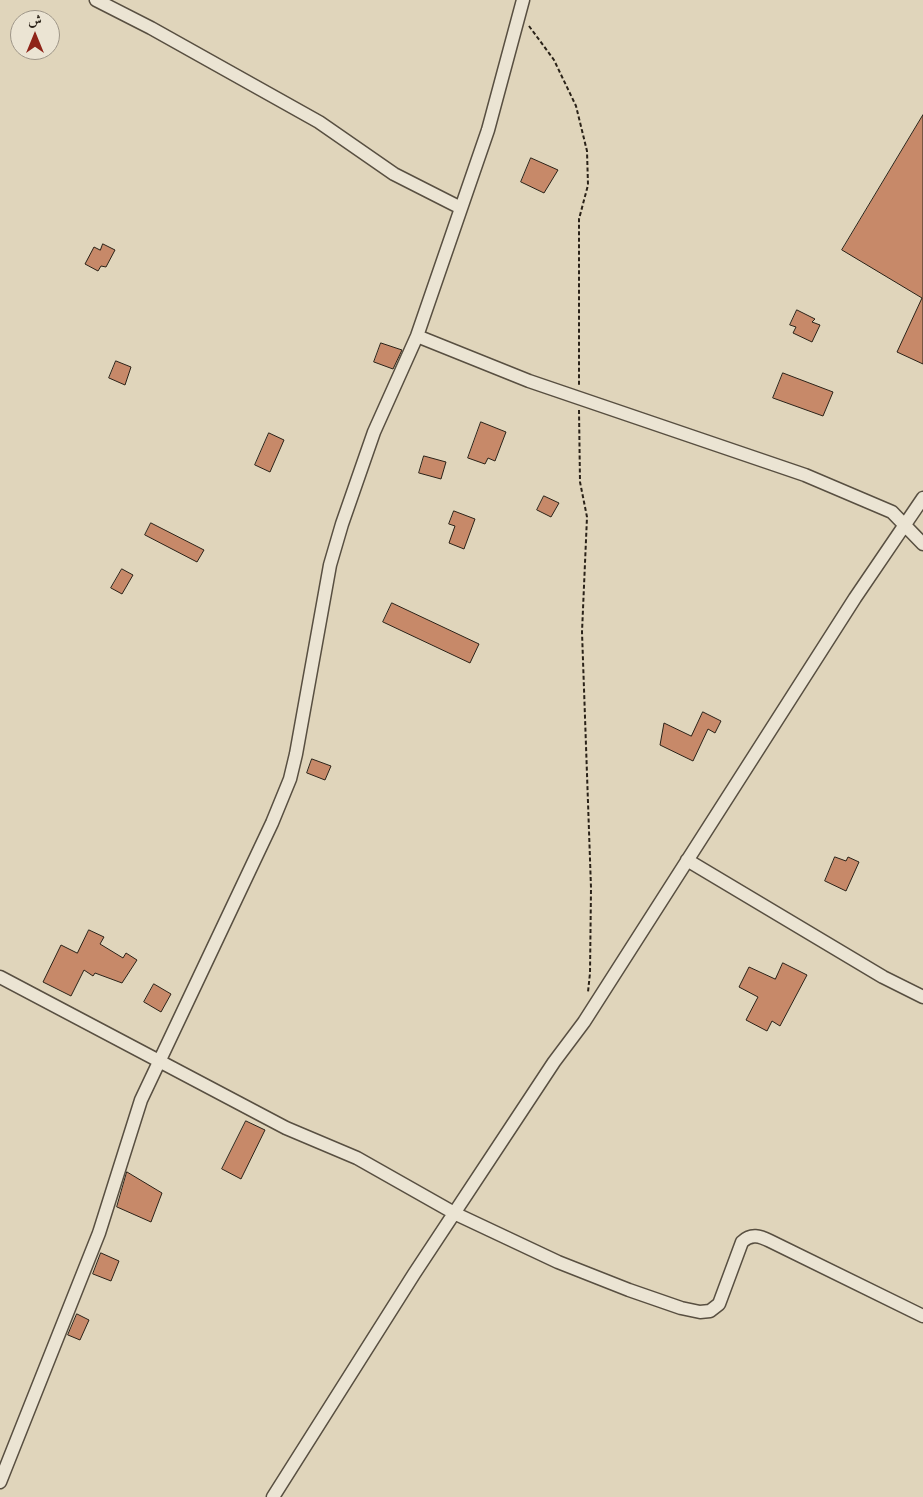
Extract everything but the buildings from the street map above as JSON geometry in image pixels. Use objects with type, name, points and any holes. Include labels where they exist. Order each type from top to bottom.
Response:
[{"type":"street","points":[[96,0],[151,28],[319,122],[394,174],[461,208]]},
{"type":"street","points":[[0,1482],[95,1242],[140,1100],[157,1060],[179,1020],[272,823],[290,779],[330,565],[342,524],[374,432],[417,336],[488,130],[523,0]]},
{"type":"street","points":[[417,336],[529,381],[805,476],[887,510],[906,524],[923,544]]},
{"type":"street","points":[[273,1497],[414,1274],[456,1214],[860,591],[923,498]]},
{"type":"street","points":[[687,860],[866,967],[923,997]]},
{"type":"street","points":[[0,977],[286,1128],[357,1158],[456,1214],[576,1269],[629,1290],[695,1311],[705,1312],[715,1308],[725,1289],[740,1248],[745,1239],[755,1236],[817,1263],[923,1316]]},
{"type":"path","points":[[519,14],[554,60],[576,106],[587,151],[588,184],[579,219],[579,398],[580,482],[587,517],[582,632],[591,888],[588,992]]}]
